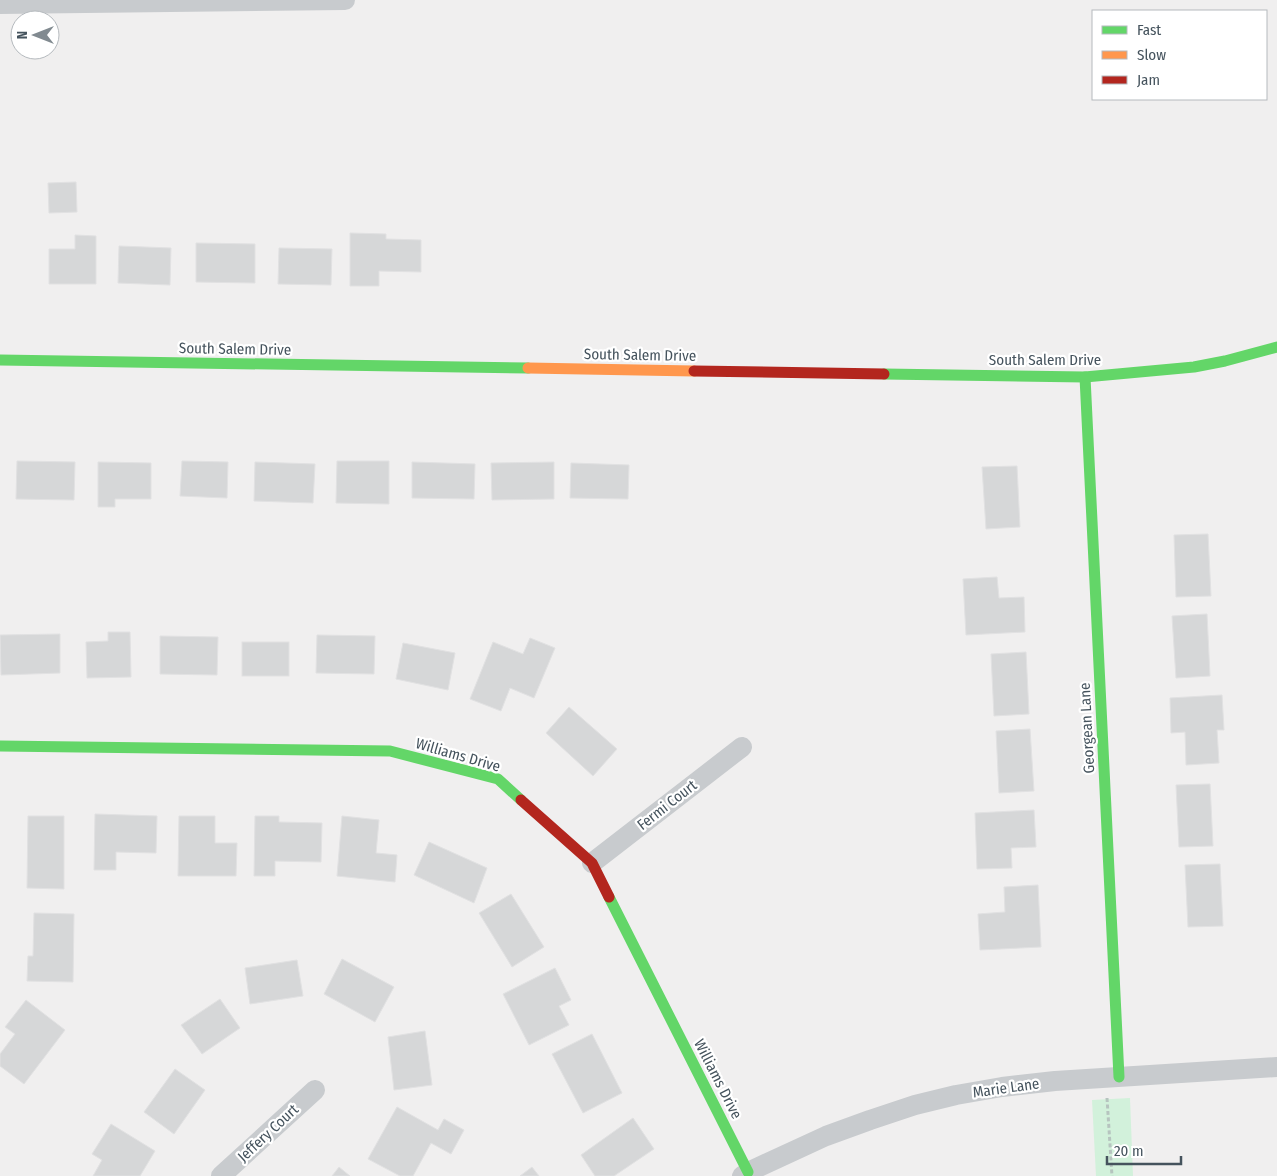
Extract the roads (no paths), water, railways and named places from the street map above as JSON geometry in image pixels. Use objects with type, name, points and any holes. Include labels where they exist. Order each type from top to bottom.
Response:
[{"type":"street","points":[[0,4],[345,0]]},
{"type":"street","name":"South Salem Drive","points":[[0,360],[1085,377],[1153,372],[1195,366],[1236,359],[1277,347]]},
{"type":"street","name":"Georgean Lane","points":[[1085,377],[1112,1077]]},
{"type":"street","name":"Williams Drive","points":[[0,746],[390,751],[498,779],[592,863],[745,1174]]},
{"type":"street","name":"Fermi Court","points":[[592,863],[742,747]]},
{"type":"street","name":"Marie Lane","points":[[745,1174],[826,1136],[915,1105],[956,1095],[1055,1081],[1277,1067]]},
{"type":"street","name":"Jeffery Court","points":[[222,1176],[314,1090]]}]
